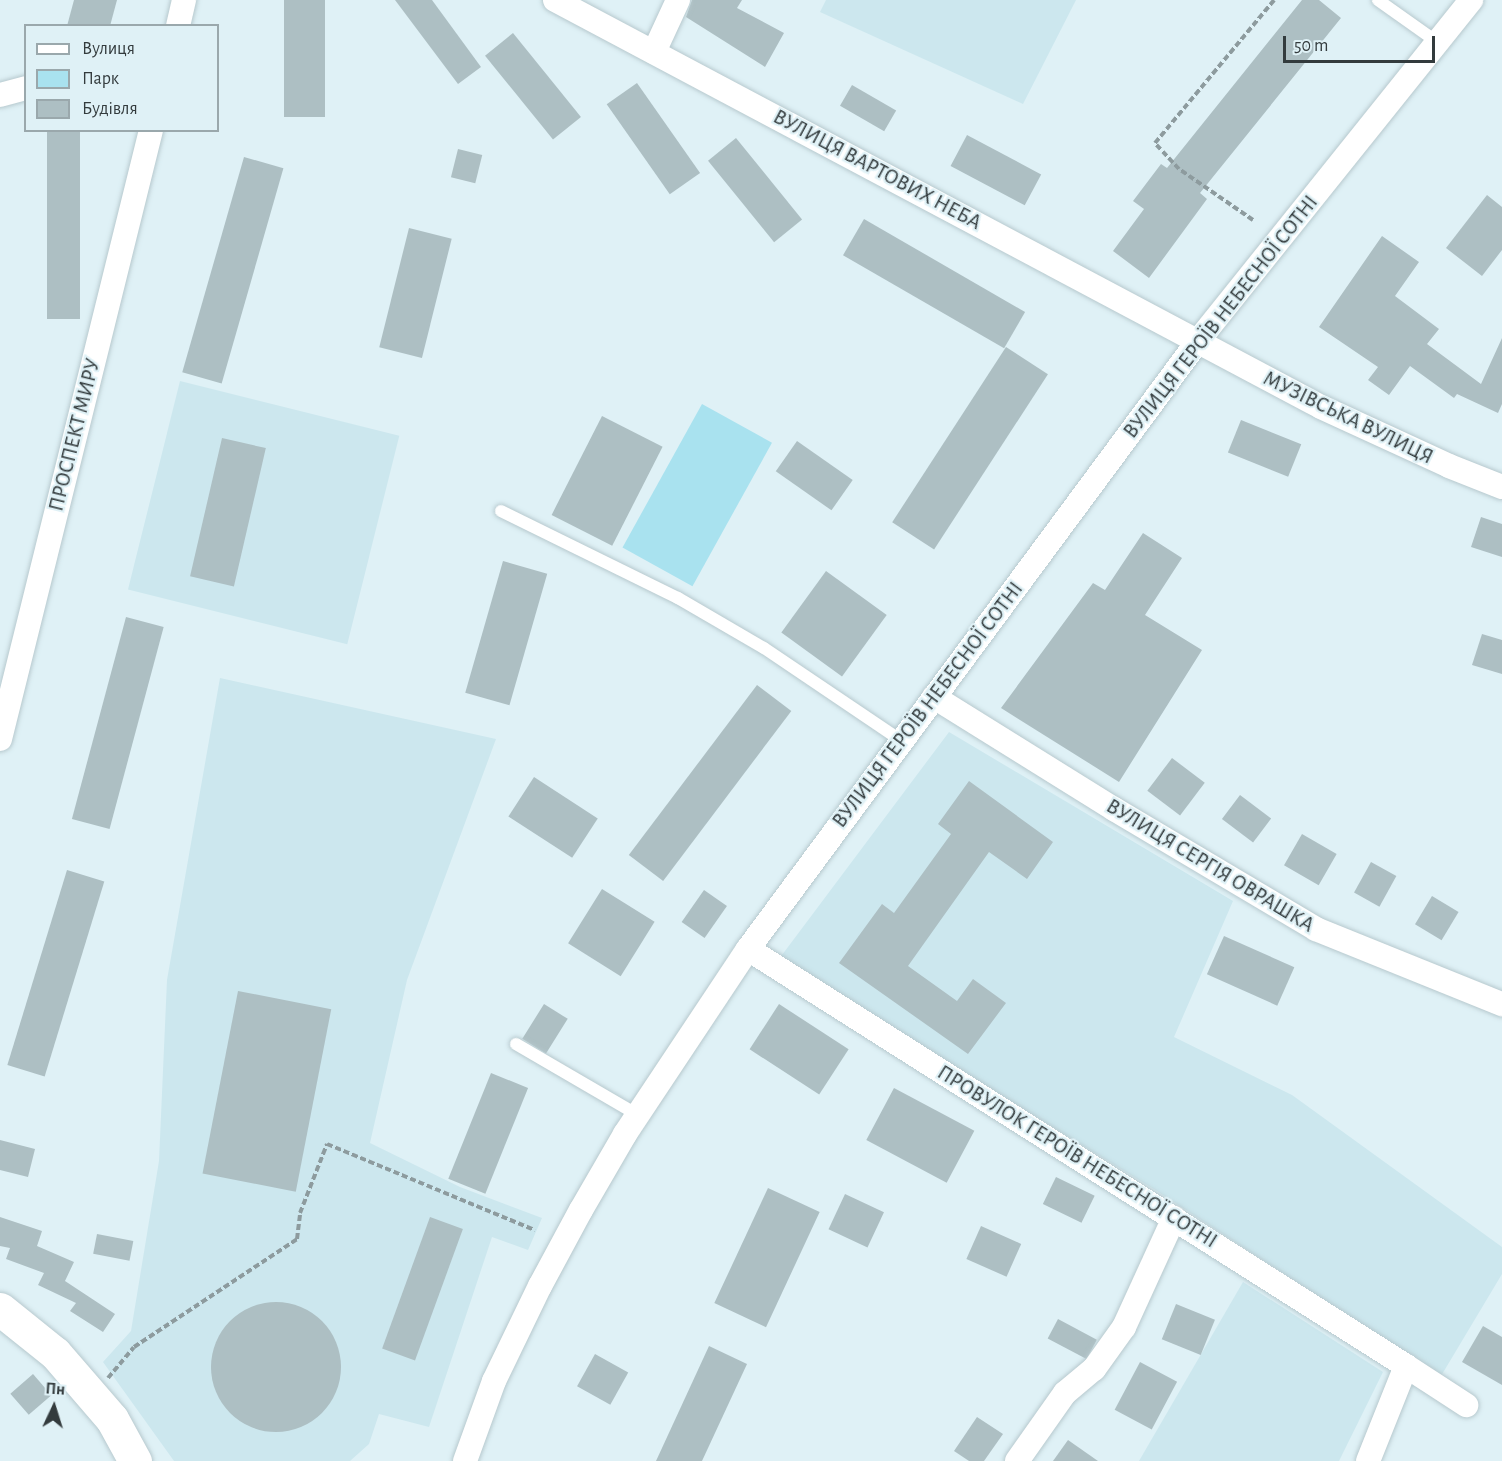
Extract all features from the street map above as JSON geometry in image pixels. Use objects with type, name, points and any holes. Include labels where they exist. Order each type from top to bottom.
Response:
[{"type":"main road","points":[[0,1309],[55,1353],[112,1419],[135,1461]]},
{"type":"street","points":[[178,24],[184,0]]},
{"type":"street","name":"ВУЛИЦЯ ВАРТОВИХ НЕБА","points":[[555,0],[1198,341]]},
{"type":"street","points":[[654,52],[678,0]]},
{"type":"street","name":"ВУЛИЦЯ ГЕРОЇВ НЕБЕСНОЇ СОТНІ","points":[[465,1461],[494,1381],[540,1286],[581,1210],[638,1115],[748,949],[1198,341],[1471,0]]},
{"type":"street","points":[[0,95],[24,89]]},
{"type":"street","name":"ПРОСПЕКТ МИРУ","points":[[0,739],[151,132]]},
{"type":"street","name":"МУЗІВСЬКА ВУЛИЦЯ","points":[[1198,341],[1321,407],[1449,466],[1502,487]]},
{"type":"street","name":"ВУЛИЦЯ СЕРГІЯ ОВРАШКА","points":[[934,697],[1114,809],[1316,929],[1502,1004]]},
{"type":"street","name":"ПРОВУЛОК ГЕРОЇВ НЕБЕСНОЇ СОТНІ","points":[[748,949],[1466,1405]]},
{"type":"street","points":[[1017,1461],[1065,1394],[1094,1369],[1124,1327],[1174,1218]]},
{"type":"street","points":[[1368,1461],[1406,1366]]},
{"type":"lane","points":[[1378,0],[1437,42]]},
{"type":"lane","points":[[501,511],[678,598],[764,648],[902,741]]},
{"type":"lane","points":[[516,1044],[638,1115]]},
{"type":"path","points":[[1253,220],[1179,169],[1155,143],[1274,0]]},
{"type":"path","points":[[105,1380],[134,1347],[297,1239],[300,1213],[327,1144],[535,1230]]},
{"type":"shaded area","points":[[826,0],[1076,0],[1023,104],[820,12]]},
{"type":"shaded area","points":[[180,381],[399,436],[347,644],[128,590]]},
{"type":"shaded area","points":[[220,678],[496,739],[407,980],[370,1143],[460,1187],[542,1218],[528,1250],[492,1237],[429,1427],[379,1414],[369,1444],[350,1461],[174,1461],[103,1362],[131,1331],[159,1161],[167,980]]},
{"type":"shaded area","points":[[949,732],[1233,901],[1174,1037],[1292,1095],[1502,1247],[1502,1274],[1441,1376],[1157,1191],[779,959]]},
{"type":"shaded area","points":[[1243,1282],[1383,1372],[1339,1461],[1139,1461]]},
{"type":"green space","points":[[702,404],[772,443],[692,586],[622,547]]},
{"type":"building","points":[[74,0],[117,0],[111,24],[68,24]]},
{"type":"building","points":[[284,0],[325,0],[325,117],[284,117]]},
{"type":"building","points":[[395,0],[432,0],[481,67],[458,84]]},
{"type":"building","points":[[692,0],[742,0],[737,8],[784,33],[765,67],[686,17]]},
{"type":"building","points":[[1302,0],[1319,0],[1341,18],[1200,193],[1207,199],[1149,278],[1113,251],[1144,209],[1133,201],[1161,164],[1167,168]]},
{"type":"building","points":[[513,33],[581,117],[553,140],[485,56]]},
{"type":"building","points":[[637,83],[700,173],[670,194],[607,104]]},
{"type":"building","points":[[852,85],[896,110],[884,131],[840,106]]},
{"type":"building","points":[[47,132],[80,132],[80,319],[47,319]]},
{"type":"building","points":[[967,135],[1041,174],[1025,205],[951,166]]},
{"type":"building","points":[[736,138],[802,220],[774,242],[708,161]]},
{"type":"building","points":[[458,149],[482,155],[475,183],[451,177]]},
{"type":"building","points":[[244,157],[283,168],[222,384],[182,372]]},
{"type":"building","points":[[1487,195],[1502,207],[1502,250],[1482,276],[1446,248]]},
{"type":"building","points":[[864,219],[1025,312],[1004,348],[843,255]]},
{"type":"building","points":[[409,228],[452,239],[422,358],[379,347]]},
{"type":"building","points":[[1382,236],[1419,262],[1395,296],[1439,329],[1427,344],[1481,384],[1502,338],[1502,404],[1498,413],[1457,394],[1454,398],[1410,366],[1389,395],[1368,380],[1378,367],[1319,327]]},
{"type":"building","points":[[1006,347],[1048,374],[934,550],[892,522]]},
{"type":"building","points":[[602,416],[663,447],[612,546],[552,515]]},
{"type":"building","points":[[1241,420],[1301,444],[1288,477],[1228,452]]},
{"type":"building","points":[[222,438],[266,448],[234,586],[190,576]]},
{"type":"building","points":[[797,441],[853,480],[831,510],[776,471]]},
{"type":"building","points":[[1481,517],[1502,524],[1502,557],[1471,547]]},
{"type":"building","points":[[1143,533],[1182,558],[1145,615],[1202,650],[1119,782],[1001,708],[1093,583],[1105,590]]},
{"type":"building","points":[[503,561],[547,574],[509,705],[465,693]]},
{"type":"building","points":[[826,571],[887,615],[842,677],[781,632]]},
{"type":"building","points":[[126,617],[164,627],[110,829],[72,819]]},
{"type":"building","points":[[1482,634],[1502,640],[1502,674],[1472,665]]},
{"type":"building","points":[[757,685],[791,711],[663,881],[629,855]]},
{"type":"building","points":[[1172,758],[1205,783],[1180,815],[1147,791]]},
{"type":"building","points":[[534,777],[598,818],[572,858],[508,816]]},
{"type":"building","points":[[969,781],[1053,842],[1027,879],[989,852],[908,966],[957,1001],[973,979],[1006,1003],[968,1054],[839,963],[882,904],[894,913],[951,834],[938,824]]},
{"type":"building","points":[[1240,795],[1271,818],[1253,842],[1222,819]]},
{"type":"building","points":[[1302,834],[1337,854],[1319,885],[1284,865]]},
{"type":"building","points":[[1371,862],[1396,876],[1379,907],[1354,893]]},
{"type":"building","points":[[67,870],[104,881],[45,1076],[7,1065]]},
{"type":"building","points":[[602,889],[655,922],[621,976],[568,943]]},
{"type":"building","points":[[704,890],[727,906],[705,938],[682,922]]},
{"type":"building","points":[[1432,896],[1459,912],[1442,940],[1415,924]]},
{"type":"building","points":[[1224,936],[1294,967],[1277,1006],[1207,974]]},
{"type":"building","points":[[238,991],[331,1009],[296,1192],[203,1174]]},
{"type":"building","points":[[544,1004],[568,1019],[546,1054],[522,1039]]},
{"type":"building","points":[[779,1004],[849,1049],[819,1094],[750,1049]]},
{"type":"building","points":[[491,1073],[528,1088],[485,1194],[448,1179]]},
{"type":"building","points":[[894,1088],[974,1131],[947,1183],[866,1140]]},
{"type":"building","points":[[0,1140],[35,1149],[28,1177],[0,1170]]},
{"type":"building","points":[[1056,1177],[1095,1196],[1081,1223],[1043,1204]]},
{"type":"building","points":[[768,1188],[820,1212],[766,1327],[714,1303]]},
{"type":"building","points":[[845,1194],[884,1212],[867,1248],[829,1229]]},
{"type":"building","points":[[0,1217],[42,1231],[37,1246],[74,1262],[65,1281],[115,1314],[103,1332],[70,1311],[76,1303],[38,1285],[44,1273],[6,1259],[10,1248],[0,1246]]},
{"type":"building","points":[[430,1217],[463,1229],[415,1361],[382,1349]]},
{"type":"building","points":[[981,1226],[1021,1244],[1007,1277],[966,1259]]},
{"type":"building","points":[[97,1234],[133,1241],[130,1261],[93,1254]]},
{"type":"building","points":[[276,1302],[301,1307],[322,1321],[336,1342],[341,1367],[336,1392],[322,1413],[301,1427],[276,1432],[251,1427],[230,1413],[216,1392],[211,1367],[216,1342],[230,1321],[251,1307]]},
{"type":"building","points":[[1176,1304],[1215,1320],[1201,1355],[1162,1339]]},
{"type":"building","points":[[1058,1319],[1097,1340],[1087,1359],[1048,1338]]},
{"type":"building","points":[[1483,1326],[1502,1337],[1502,1385],[1462,1362]]},
{"type":"building","points":[[709,1346],[747,1364],[702,1461],[656,1461]]},
{"type":"building","points":[[595,1354],[628,1372],[610,1405],[577,1386]]},
{"type":"building","points":[[1140,1362],[1177,1382],[1152,1429],[1115,1410]]},
{"type":"building","points":[[33,1374],[51,1395],[29,1415],[10,1394]]},
{"type":"building","points":[[977,1417],[1003,1434],[984,1461],[969,1461],[954,1451]]},
{"type":"building","points":[[1068,1440],[1098,1461],[1053,1461]]}]
